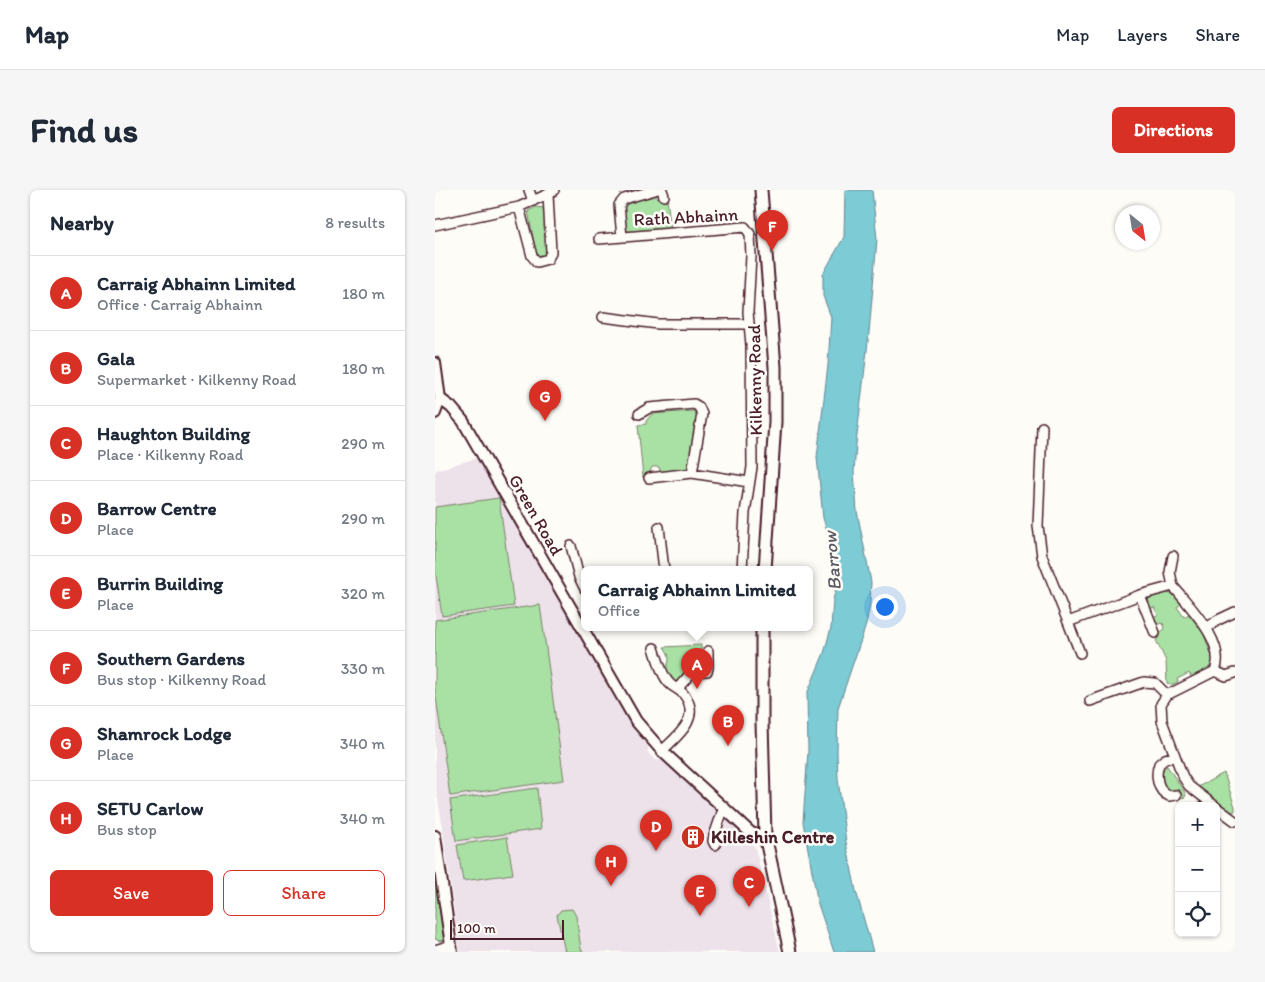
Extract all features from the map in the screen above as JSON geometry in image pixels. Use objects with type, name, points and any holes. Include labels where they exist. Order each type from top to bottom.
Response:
[{"type":"main road","name":"Kilkenny Road","points":[[761,190],[775,367],[775,422],[765,566]]},
{"type":"main road","points":[[762,631],[761,722],[765,835],[791,952]]},
{"type":"street","points":[[529,190],[533,201]]},
{"type":"street","name":"Rath Abhainn","points":[[622,237],[619,205],[624,199],[655,190]]},
{"type":"street","points":[[435,224],[519,207],[551,192],[551,252],[548,259],[537,262],[532,256],[519,207]]},
{"type":"street","name":"Rath Abhainn","points":[[599,239],[745,227],[750,234],[751,256],[749,324]]},
{"type":"street","points":[[603,318],[658,324],[749,324],[751,345],[752,467],[745,513],[742,566]]},
{"type":"street","points":[[435,364],[440,400],[435,413]]},
{"type":"street","name":"Green Road","points":[[440,400],[451,407],[463,421],[581,624]]},
{"type":"street","points":[[639,414],[649,408],[694,404],[699,407],[702,414],[692,473]]},
{"type":"street","points":[[1043,427],[1038,526],[1042,556],[1080,653]]},
{"type":"street","points":[[649,478],[692,473],[749,482]]},
{"type":"street","points":[[659,527],[664,566]]},
{"type":"street","points":[[571,546],[581,581]]},
{"type":"street","points":[[1173,556],[1170,572],[1173,586],[1207,628],[1218,658],[1215,671]]},
{"type":"street","points":[[1068,622],[1173,586]]},
{"type":"street","points":[[1140,596],[1155,633]]},
{"type":"street","points":[[1207,628],[1235,612]]},
{"type":"street","name":"Green Road","points":[[585,631],[636,721],[662,750],[751,833],[765,835]]},
{"type":"street","points":[[654,648],[663,675],[670,685],[678,688],[684,694],[689,704],[689,723],[662,750]]},
{"type":"street","points":[[678,688],[692,672],[697,670],[707,671],[708,651]]},
{"type":"street","points":[[1215,671],[1226,676],[1235,673]]},
{"type":"street","points":[[1210,802],[1189,786],[1183,777],[1162,721],[1161,704],[1167,695],[1215,671]]},
{"type":"street","points":[[1090,701],[1145,682],[1155,683],[1167,695]]},
{"type":"street","points":[[1175,756],[1165,759],[1159,764],[1157,776],[1162,792],[1169,796],[1175,795]]},
{"type":"street","points":[[715,845],[713,841],[714,836],[724,807]]},
{"type":"street","points":[[1220,810],[1235,821]]},
{"type":"street","points":[[435,836],[451,949],[435,950]]},
{"type":"shaded area","points":[[477,458],[631,722],[644,737],[648,753],[655,760],[669,763],[755,847],[780,952],[460,952],[435,783],[435,473],[436,470]]},
{"type":"green space","points":[[655,195],[658,199],[667,199],[671,230],[626,233],[623,208],[633,200]]},
{"type":"green space","points":[[536,207],[544,208],[547,252],[546,255],[540,257],[536,253],[528,211]]},
{"type":"green space","points":[[694,411],[698,416],[690,465],[686,471],[661,473],[659,467],[652,467],[649,474],[643,478],[638,425],[646,424],[646,421],[652,414]]},
{"type":"green space","points":[[499,498],[514,606],[442,616],[435,569],[435,507]]},
{"type":"green space","points":[[1166,593],[1173,594],[1181,604],[1177,607],[1184,617],[1189,614],[1203,632],[1214,662],[1207,670],[1198,675],[1192,678],[1189,673],[1177,679],[1178,682],[1171,685],[1167,683],[1166,661],[1156,640],[1160,637],[1159,633],[1165,629],[1163,623],[1156,625],[1152,617],[1158,615],[1154,607],[1150,609],[1147,604],[1149,598]]},
{"type":"green space","points":[[540,605],[564,780],[450,796],[435,690],[435,620]]},
{"type":"green space","points":[[701,645],[700,663],[674,682],[669,678],[665,669],[669,658],[664,647]]},
{"type":"green space","points":[[1167,766],[1186,794],[1185,797],[1181,798],[1178,791],[1168,794],[1166,792],[1160,772]]},
{"type":"green space","points":[[1224,773],[1235,811],[1232,812],[1198,787]]},
{"type":"green space","points":[[537,788],[541,829],[456,841],[450,800]]},
{"type":"green space","points":[[507,837],[513,874],[463,881],[457,845]]},
{"type":"green space","points":[[435,871],[445,935],[443,940],[440,941],[435,939]]},
{"type":"green space","points":[[572,909],[576,916],[583,952],[565,952],[557,915],[561,910]]},
{"type":"water","points":[[845,190],[872,190],[877,239],[854,472],[857,511],[871,582],[870,604],[866,625],[838,708],[837,752],[838,779],[846,842],[856,891],[873,952],[834,952],[818,904],[803,822],[808,751],[807,694],[824,653],[831,628],[833,600],[837,584],[831,544],[823,518],[817,457],[828,365],[831,317],[823,296],[823,274],[844,237]]},
{"type":"place","name":"Southern Gardens","points":[[772,251]]},
{"type":"place","name":"Shamrock Lodge","points":[[545,421]]},
{"type":"place","name":"Carraig Abhainn Limited","points":[[697,689]]},
{"type":"place","name":"Gala","points":[[728,746]]},
{"type":"place","name":"Killeshin Centre","points":[[693,837]]},
{"type":"place","name":"Barrow Centre","points":[[656,851]]},
{"type":"place","name":"SETU Carlow","points":[[611,886]]},
{"type":"place","name":"Haughton Building","points":[[749,907]]},
{"type":"place","name":"Burrin Building","points":[[700,916]]},
{"type":"water label","name":"Barrow","points":[[832,561]]}]
